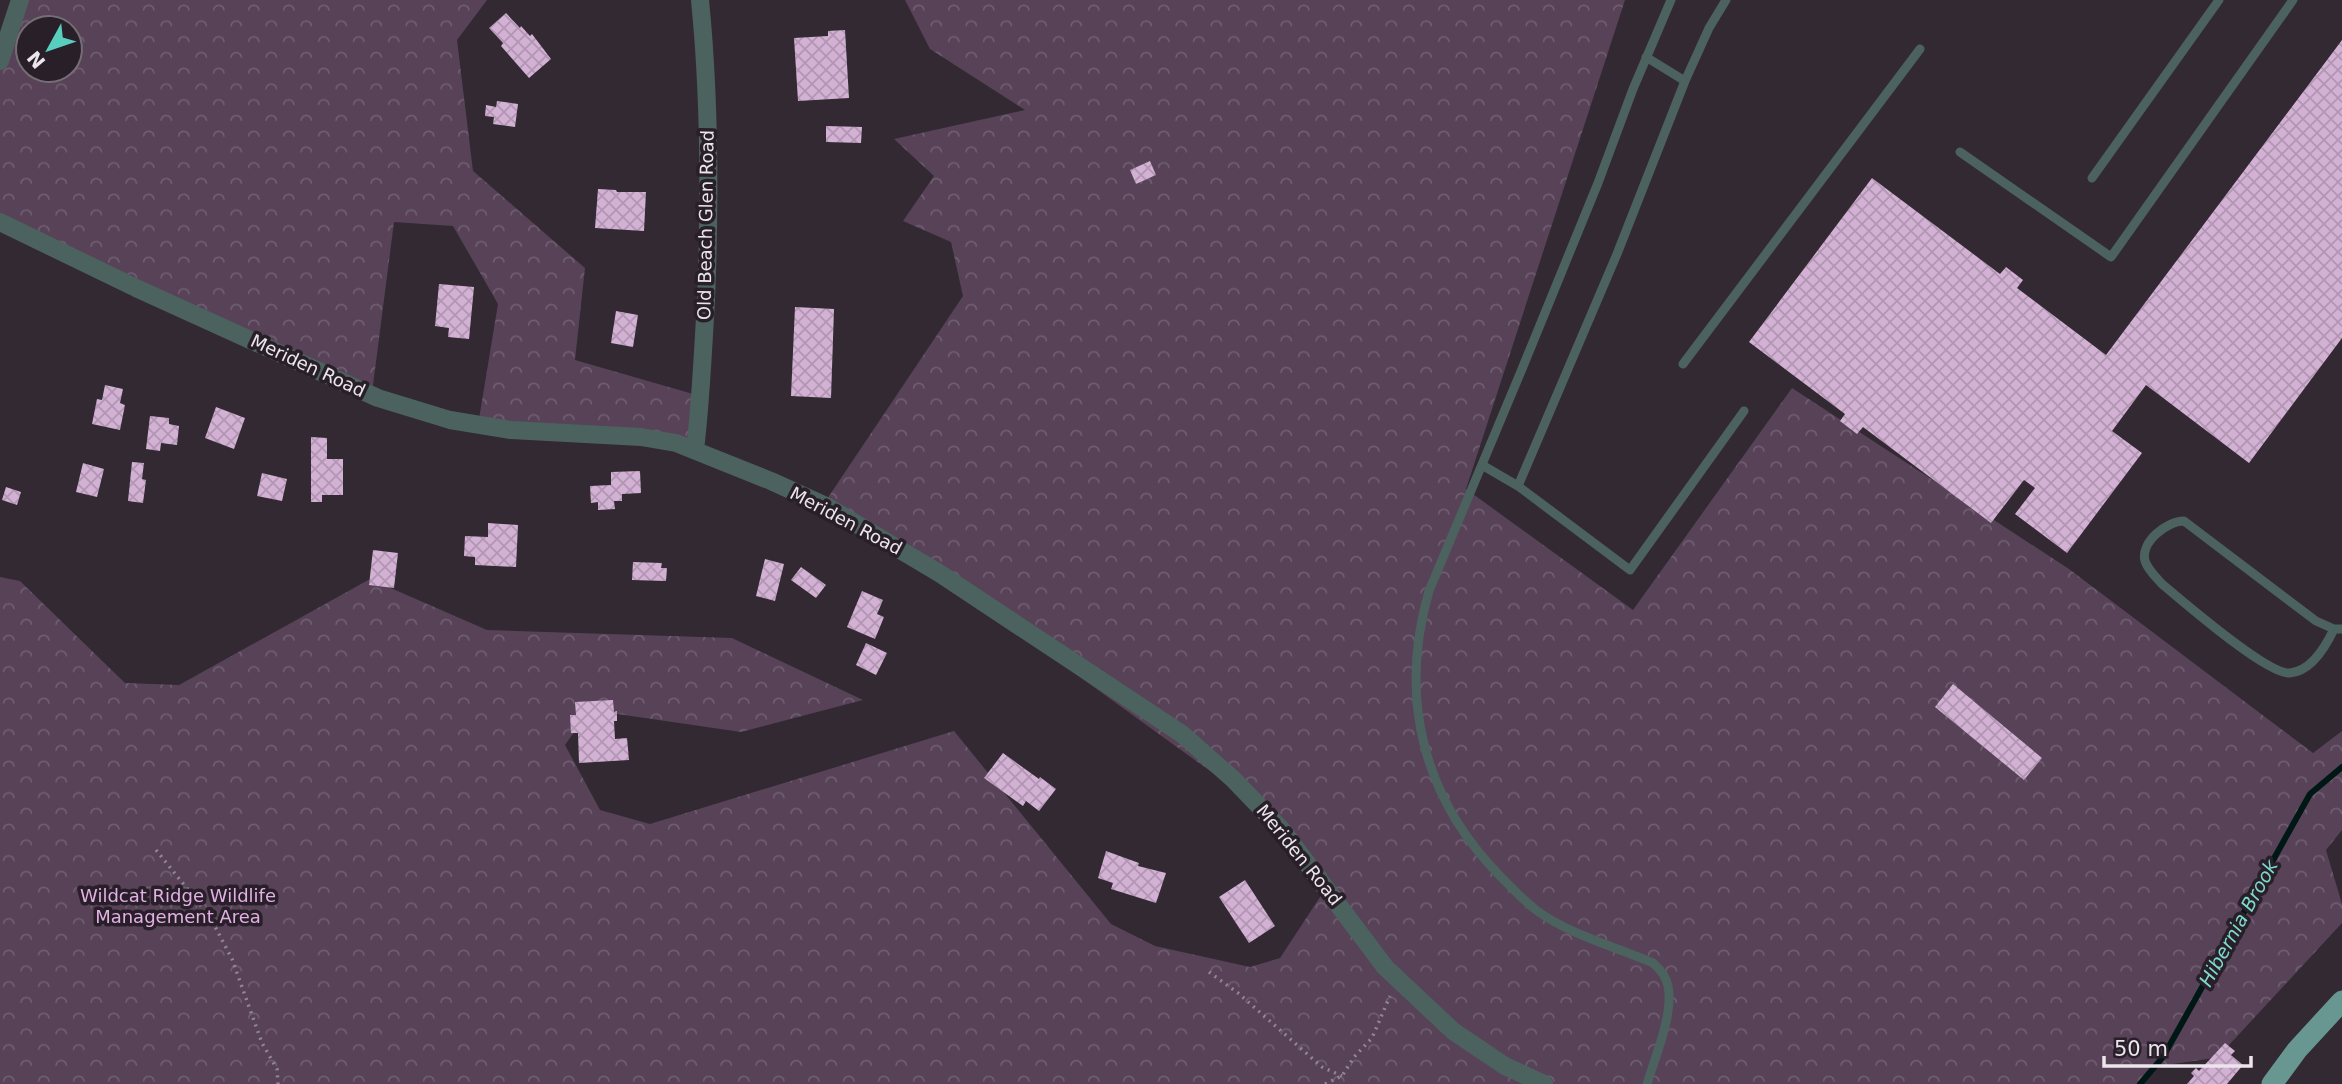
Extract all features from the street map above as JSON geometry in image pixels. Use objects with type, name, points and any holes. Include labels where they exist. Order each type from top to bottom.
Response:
[{"type":"main road","points":[[2272,1084],[2297,1050],[2342,1001]]},
{"type":"street","points":[[0,61],[20,0]]},
{"type":"street","name":"Old Beach Glen Road","points":[[695,450],[701,404],[709,220],[707,89],[701,1]]},
{"type":"street","name":"Meriden Road","points":[[0,222],[136,288],[378,398],[450,420],[511,430],[641,437],[676,443],[828,507],[939,573],[1182,734],[1233,779],[1282,830],[1385,967],[1453,1031],[1505,1066],[1544,1084]]},
{"type":"lane","points":[[1647,1084],[1670,1006],[1668,985],[1662,972],[1653,963],[1559,924],[1536,910],[1485,861],[1462,832],[1440,791],[1421,737],[1415,681],[1416,649],[1421,617],[1429,591],[1671,0]]},
{"type":"lane","points":[[1518,486],[1618,254],[1685,81],[1709,28],[1726,0]]},
{"type":"lane","points":[[2092,178],[2219,0]]},
{"type":"lane","points":[[1960,152],[2111,257],[2293,0]]},
{"type":"lane","points":[[1683,364],[1920,49]]},
{"type":"lane","points":[[1646,57],[1685,81]]},
{"type":"lane","points":[[1482,464],[1518,486],[1630,569],[1744,411]]},
{"type":"lane","points":[[2184,521],[2316,621],[2338,629],[2305,667],[2294,673],[2282,673],[2251,654],[2162,584],[2144,559],[2146,550],[2155,536],[2167,525],[2184,521]]},
{"type":"path","points":[[156,850],[209,917],[233,959],[262,1043],[277,1069],[278,1084]]},
{"type":"path","points":[[1325,1084],[1342,1076],[1354,1057],[1372,1038],[1390,994],[1385,967]]},
{"type":"path","points":[[1209,972],[1238,993],[1322,1067],[1342,1076]]},
{"type":"green space","points":[[16,0],[487,0],[457,40],[473,171],[585,268],[575,360],[700,396],[690,446],[478,425],[498,304],[453,226],[394,222],[372,393],[0,224],[0,44]]},
{"type":"green space","name":"Wildcat Ridge Wildlife Management Area","points":[[905,0],[1625,0],[1466,489],[1633,610],[1792,388],[2069,569],[2313,753],[2342,731],[2342,830],[2326,850],[2342,904],[2342,923],[2229,1045],[2221,1057],[2152,1067],[2140,1084],[0,1084],[0,577],[20,581],[125,683],[179,685],[370,579],[487,630],[732,638],[863,700],[741,732],[590,710],[565,745],[600,810],[650,824],[954,731],[1111,924],[1155,946],[1250,967],[1280,958],[1324,891],[1246,797],[965,594],[823,505],[963,296],[951,242],[903,221],[934,176],[894,139],[1025,110],[930,49]]},
{"type":"building","points":[[506,13],[520,28],[521,26],[530,36],[532,34],[551,59],[529,78],[489,28]]},
{"type":"building","points":[[845,30],[849,98],[798,101],[794,38],[828,36],[828,31]]},
{"type":"building","points":[[2342,40],[2342,338],[2249,463],[2146,385],[2112,431],[2142,453],[2067,553],[2015,514],[2035,488],[2024,480],[1991,523],[1863,427],[1857,434],[1840,421],[1845,414],[1749,342],[1872,178],[2000,274],[2006,267],[2023,280],[2017,288],[2106,355]]},
{"type":"building","points":[[497,101],[518,104],[515,127],[493,124],[494,117],[485,116],[486,105],[496,107]]},
{"type":"building","points":[[826,126],[862,127],[861,143],[826,142]]},
{"type":"building","points":[[1150,161],[1156,175],[1136,184],[1130,170]]},
{"type":"building","points":[[598,189],[646,192],[644,231],[595,228]]},
{"type":"building","points":[[439,284],[474,287],[469,339],[448,337],[449,328],[435,326]]},
{"type":"building","points":[[795,307],[834,309],[831,398],[791,396]]},
{"type":"building","points":[[616,311],[638,315],[633,347],[611,343]]},
{"type":"building","points":[[105,385],[123,389],[120,403],[125,405],[120,430],[92,424],[97,399],[102,400]]},
{"type":"building","points":[[216,407],[245,418],[234,449],[205,438]]},
{"type":"building","points":[[150,416],[169,418],[169,424],[179,426],[177,445],[161,443],[160,451],[146,449]]},
{"type":"building","points":[[311,437],[327,438],[327,459],[343,459],[343,495],[322,495],[322,502],[311,502]]},
{"type":"building","points":[[132,462],[144,463],[142,479],[146,480],[143,503],[128,501]]},
{"type":"building","points":[[83,463],[104,469],[97,497],[76,492]]},
{"type":"building","points":[[640,471],[641,493],[622,494],[622,501],[614,501],[615,509],[598,510],[598,502],[591,503],[590,486],[611,485],[611,472]]},
{"type":"building","points":[[262,473],[287,479],[282,501],[257,496]]},
{"type":"building","points":[[6,487],[21,492],[17,505],[2,500]]},
{"type":"building","points":[[488,523],[518,525],[516,567],[475,565],[475,557],[464,556],[465,536],[488,537]]},
{"type":"building","points":[[373,550],[398,553],[394,588],[369,585]]},
{"type":"building","points":[[765,559],[784,564],[775,601],[756,596]]},
{"type":"building","points":[[633,562],[662,563],[661,568],[667,568],[666,581],[632,580]]},
{"type":"building","points":[[801,567],[826,585],[816,598],[791,580]]},
{"type":"building","points":[[862,591],[883,600],[877,614],[884,617],[875,639],[847,627]]},
{"type":"building","points":[[866,643],[887,653],[876,675],[856,665]]},
{"type":"building","points":[[1953,684],[2042,758],[2024,780],[1935,707]]},
{"type":"building","points":[[613,700],[614,712],[617,711],[617,721],[614,721],[615,739],[627,738],[629,760],[579,763],[578,733],[571,733],[570,715],[576,715],[575,702]]},
{"type":"building","points":[[1003,753],[1056,789],[1039,811],[1026,801],[1023,806],[984,778]]},
{"type":"building","points":[[1106,851],[1139,863],[1138,866],[1166,873],[1156,903],[1111,889],[1113,883],[1098,878]]},
{"type":"building","points":[[1245,880],[1275,926],[1249,943],[1219,897]]},
{"type":"building","points":[[2225,1043],[2235,1051],[2231,1055],[2243,1065],[2227,1084],[2187,1084],[2194,1076],[2191,1073],[2196,1068],[2199,1071]]},
{"type":"waterway","name":"Hibernia Brook","points":[[2140,1084],[2163,1057],[2310,794],[2342,767]]}]
